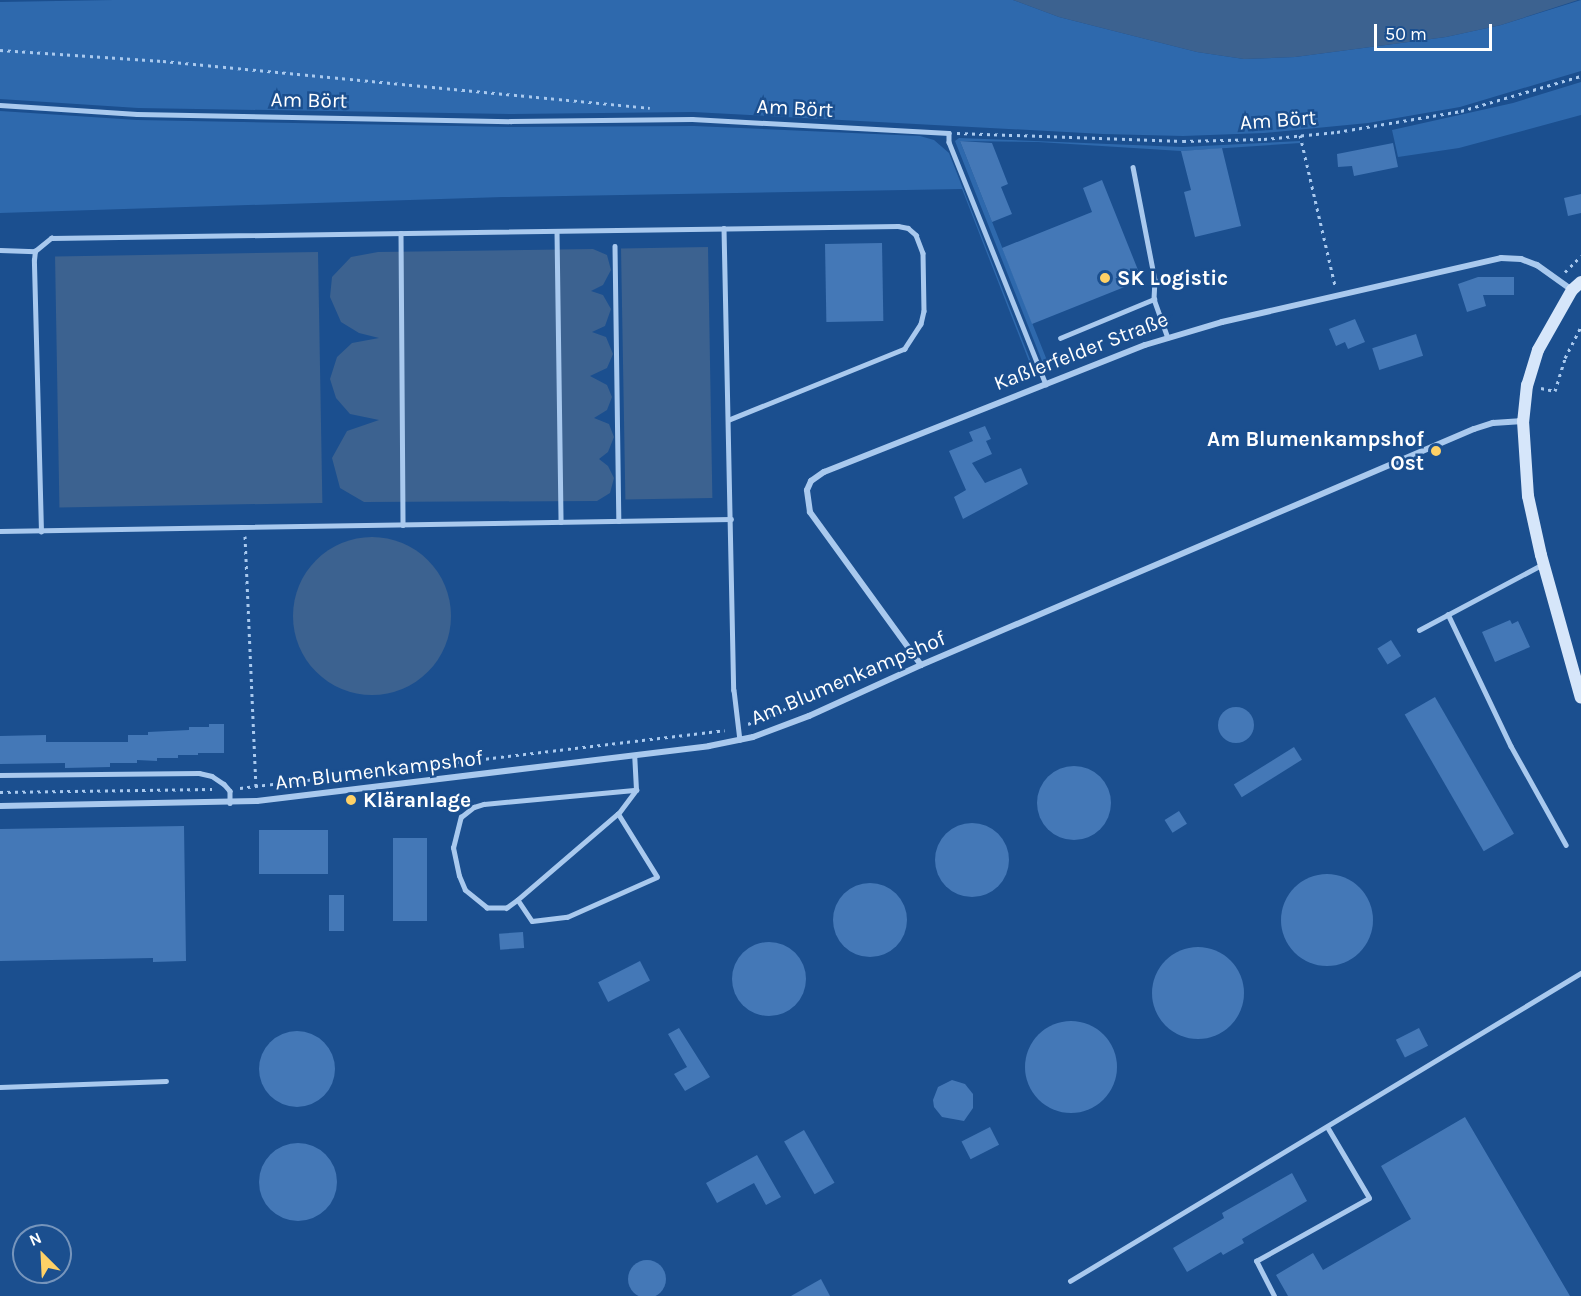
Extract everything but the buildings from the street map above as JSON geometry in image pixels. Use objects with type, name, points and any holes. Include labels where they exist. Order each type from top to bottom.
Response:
[{"type":"street","name":"Kaßlerfelder Straße","points":[[921,665],[810,512],[806,499],[807,490],[811,481],[824,472],[1168,338],[1232,319],[1501,258],[1521,259],[1537,265],[1556,281],[1576,286]]},
{"type":"street","points":[[1576,286],[1538,350],[1527,385],[1523,421],[1528,496],[1581,698]]},
{"type":"street","name":"Am Blumenkampshof","points":[[0,806],[257,801],[634,756],[740,740],[809,716],[921,665],[1474,429],[1493,423],[1523,421]]},
{"type":"lane","name":"Am Bört","points":[[0,105],[137,114],[511,121],[692,119],[949,133]]},
{"type":"lane","points":[[949,133],[949,142],[1047,384]]},
{"type":"lane","points":[[1133,167],[1155,280],[1154,299],[1168,338]]},
{"type":"lane","points":[[41,532],[35,251],[51,238],[898,226],[908,228],[916,235],[923,253],[921,324],[905,349],[729,420]]},
{"type":"lane","points":[[724,228],[737,729],[740,740]]},
{"type":"lane","points":[[557,231],[561,522]]},
{"type":"lane","points":[[401,233],[404,525]]},
{"type":"lane","points":[[615,246],[619,521]]},
{"type":"lane","points":[[0,250],[35,251]]},
{"type":"lane","points":[[1060,338],[1154,299]]},
{"type":"lane","points":[[0,531],[731,519]]},
{"type":"lane","points":[[1419,630],[1544,564]]},
{"type":"lane","points":[[1448,614],[1511,746],[1566,845]]},
{"type":"lane","points":[[634,756],[636,790],[618,814],[518,900],[507,908],[487,908],[465,891],[453,848],[461,817],[474,807],[484,804],[636,790]]},
{"type":"lane","points":[[0,775],[199,772],[212,776],[228,789],[230,803]]},
{"type":"lane","points":[[518,900],[531,921],[567,916],[657,877],[618,814]]},
{"type":"lane","points":[[1070,1281],[1581,973]]},
{"type":"lane","points":[[0,1087],[166,1081]]},
{"type":"lane","points":[[1275,1296],[1256,1261],[1369,1198],[1327,1127]]},
{"type":"path","points":[[0,50],[163,61],[658,109]]},
{"type":"path","name":"Am Bört","points":[[949,133],[1184,141],[1300,135],[1370,128],[1461,111],[1581,76]]},
{"type":"path","points":[[1300,135],[1337,295]]},
{"type":"path","points":[[1556,281],[1581,256]]},
{"type":"path","points":[[1527,385],[1555,391],[1565,358],[1581,327]]},
{"type":"path","points":[[244,528],[257,801]]},
{"type":"path","points":[[0,792],[256,787],[737,729],[881,670]]},
{"type":"shaded area","points":[[1013,0],[1059,17],[1197,52],[1244,59],[1295,57],[1446,37],[1501,25],[1581,0],[1581,71],[1460,107],[1368,123],[1264,133],[1183,136],[1103,134],[693,112],[512,114],[138,108],[0,99],[0,2]]},
{"type":"shaded area","points":[[1013,0],[1578,0],[1501,25],[1446,37],[1295,57],[1244,59],[1197,52],[1059,17]]},
{"type":"shaded area","points":[[1581,82],[1581,115],[1459,148],[1398,157],[1392,130],[1513,103]]},
{"type":"shaded area","points":[[0,111],[137,120],[511,127],[694,126],[920,136],[934,140],[949,153],[1033,367],[1032,369],[962,189],[503,197],[0,213]]},
{"type":"shaded area","points":[[959,138],[1183,147],[1300,141],[1300,143],[1181,151],[1038,142],[960,141],[1048,363],[1042,361],[955,141]]},
{"type":"shaded area","points":[[708,247],[712,498],[625,499],[621,249]]},
{"type":"shaded area","points":[[593,249],[607,255],[611,270],[603,285],[591,291],[603,295],[611,309],[605,326],[592,332],[606,337],[613,354],[607,368],[590,376],[607,385],[612,397],[607,410],[594,418],[609,424],[614,437],[608,452],[599,459],[608,466],[614,478],[610,493],[597,501],[364,502],[340,488],[332,458],[347,431],[379,420],[350,414],[336,398],[330,379],[337,357],[352,343],[379,338],[359,333],[341,322],[330,297],[332,277],[351,257],[378,252]]},
{"type":"shaded area","points":[[318,252],[322,503],[59,508],[55,257]]},
{"type":"shaded area","points":[[372,537],[387,538],[402,543],[416,550],[428,560],[438,572],[445,586],[450,601],[450,631],[445,646],[438,660],[428,672],[416,682],[402,689],[387,694],[372,695],[357,694],[342,689],[328,682],[316,672],[306,660],[299,646],[294,631],[293,616],[294,601],[299,586],[306,572],[316,560],[328,550],[342,543],[357,538]]},
{"type":"place","name":"SK Logistic","points":[[1105,278]]},
{"type":"place","name":"Am Blumenkampshof Ost","points":[[1436,451]]},
{"type":"place","name":"Kläranlage","points":[[351,800]]}]
